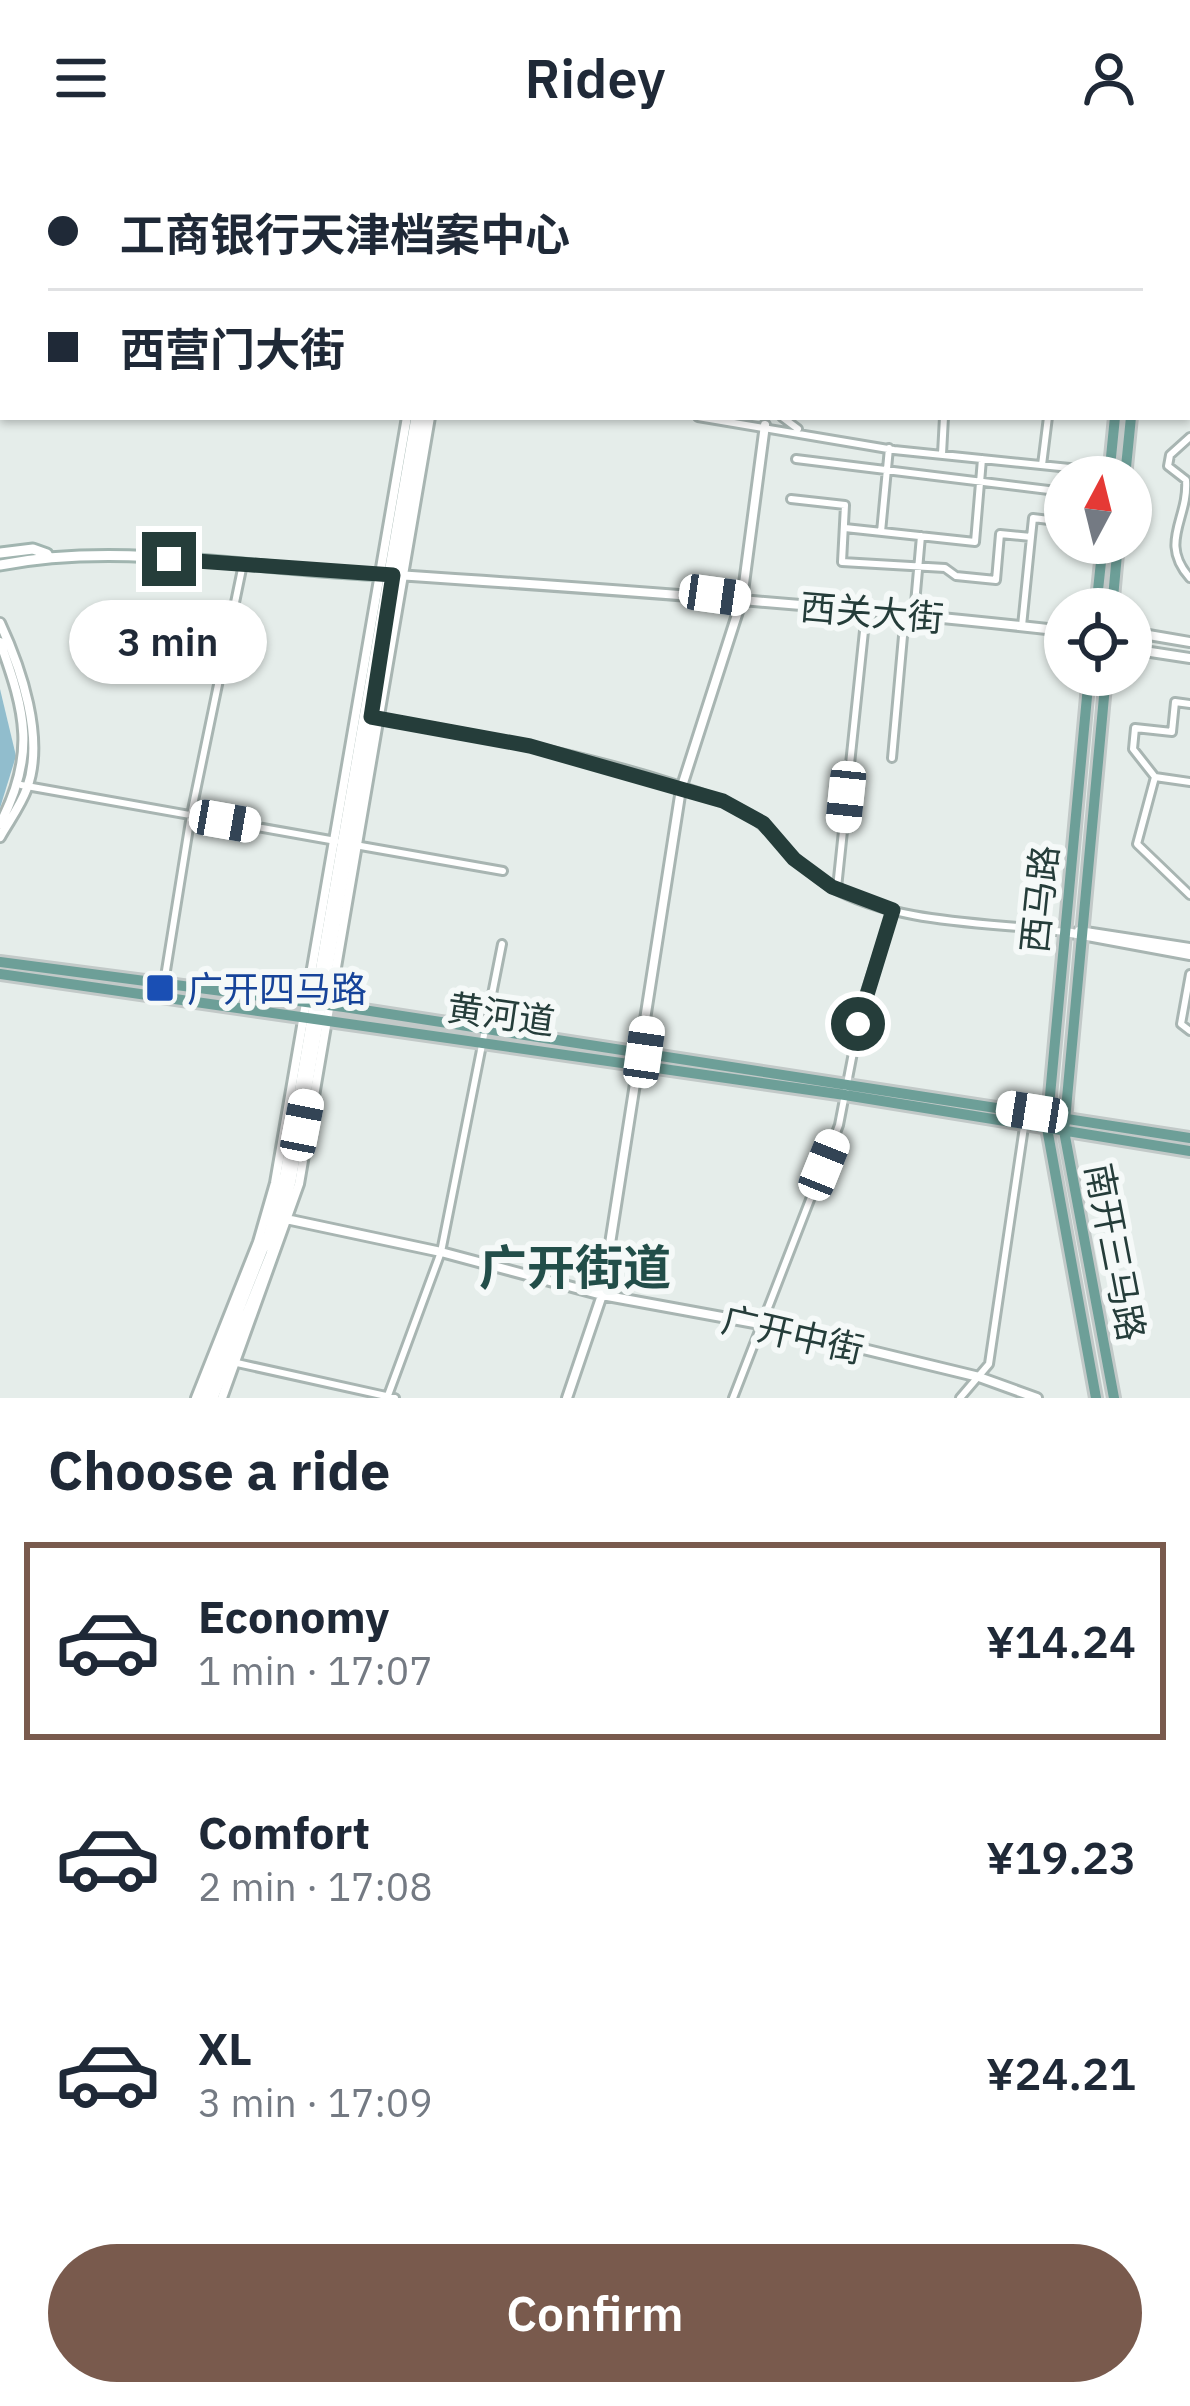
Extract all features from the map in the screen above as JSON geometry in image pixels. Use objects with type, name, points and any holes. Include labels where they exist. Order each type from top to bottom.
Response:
[{"type":"main road","points":[[209,1398],[278,1217],[319,1011],[418,420]]},
{"type":"main road","points":[[1111,456],[1115,420]]},
{"type":"main road","points":[[1127,456],[1131,420]]},
{"type":"main road","points":[[0,553],[33,549],[52,555]]},
{"type":"main road","points":[[0,565],[52,555],[389,575]]},
{"type":"main road","name":"西马路","points":[[1047,1128],[1087,696]]},
{"type":"main road","name":"西马路","points":[[1064,1117],[1104,696]]},
{"type":"main road","name":"黄河道","points":[[0,962],[1190,1138]]},
{"type":"main road","name":"黄河道","points":[[0,974],[319,1011]]},
{"type":"main road","name":"黄河道","points":[[846,1089],[1024,1125],[1190,1151]]},
{"type":"main road","name":"南开三马路","points":[[1064,1117],[1114,1398]]},
{"type":"main road","name":"南开三马路","points":[[1047,1128],[1096,1398]]},
{"type":"street","points":[[389,575],[418,420]]},
{"type":"street","points":[[389,575],[418,420]]},
{"type":"street","points":[[723,420],[889,448],[1042,465],[1048,420]]},
{"type":"street","points":[[786,420],[801,431]]},
{"type":"street","points":[[942,454],[944,420]]},
{"type":"street","points":[[567,1398],[602,1295],[643,1059],[681,789],[742,599],[765,425]]},
{"type":"street","points":[[1190,437],[1170,455],[1168,466],[1186,480],[1187,494],[1172,535],[1177,564],[1190,578]]},
{"type":"street","points":[[880,532],[889,448]]},
{"type":"street","points":[[796,459],[1044,490]]},
{"type":"street","points":[[845,528],[975,542],[982,459]]},
{"type":"street","points":[[791,499],[845,506],[842,562],[892,568],[918,565],[996,580],[1000,534],[1031,537]]},
{"type":"street","points":[[1022,626],[1033,518],[1044,519]]},
{"type":"street","points":[[892,758],[921,536]]},
{"type":"street","points":[[164,983],[191,815],[243,564]]},
{"type":"street","name":"西关大街","points":[[389,575],[742,599],[1044,629]]},
{"type":"street","points":[[837,890],[866,612]]},
{"type":"street","points":[[0,623],[29,716],[24,786],[0,837]]},
{"type":"street","points":[[1152,636],[1190,642]]},
{"type":"street","points":[[0,642],[25,732],[24,786],[0,824]]},
{"type":"street","points":[[1152,653],[1190,658]]},
{"type":"street","points":[[1190,704],[1175,702],[1172,732],[1136,728],[1133,749],[1155,777],[1190,782]]},
{"type":"street","points":[[346,843],[367,717],[530,746],[743,810],[763,823],[808,872],[837,890],[893,910],[1190,951]]},
{"type":"street","points":[[1155,777],[1137,844],[1190,896]]},
{"type":"street","points":[[24,786],[502,871]]},
{"type":"street","points":[[733,1398],[839,1125],[867,982],[893,910]]},
{"type":"street","points":[[237,1364],[390,1397],[441,1252],[502,944]]},
{"type":"street","points":[[1190,974],[1181,1024],[1190,1031]]},
{"type":"street","points":[[209,1398],[237,1364],[278,1217],[319,1011]]},
{"type":"street","points":[[960,1398],[989,1364],[1024,1125]]},
{"type":"street","name":"广开中街","points":[[278,1217],[441,1252],[602,1295],[760,1324],[979,1377],[1036,1398]]},
{"type":"water","points":[[0,689],[16,756],[0,808]]},
{"type":"place","name":"广开四马路","points":[[160,988]]},
{"type":"district","name":"广开街道","points":[[575,1267]]},
{"type":"route","points":[[169,559],[393,575],[371,717],[530,746],[723,801],[763,823],[808,872],[855,899],[893,910],[872,966],[858,1024]]}]
